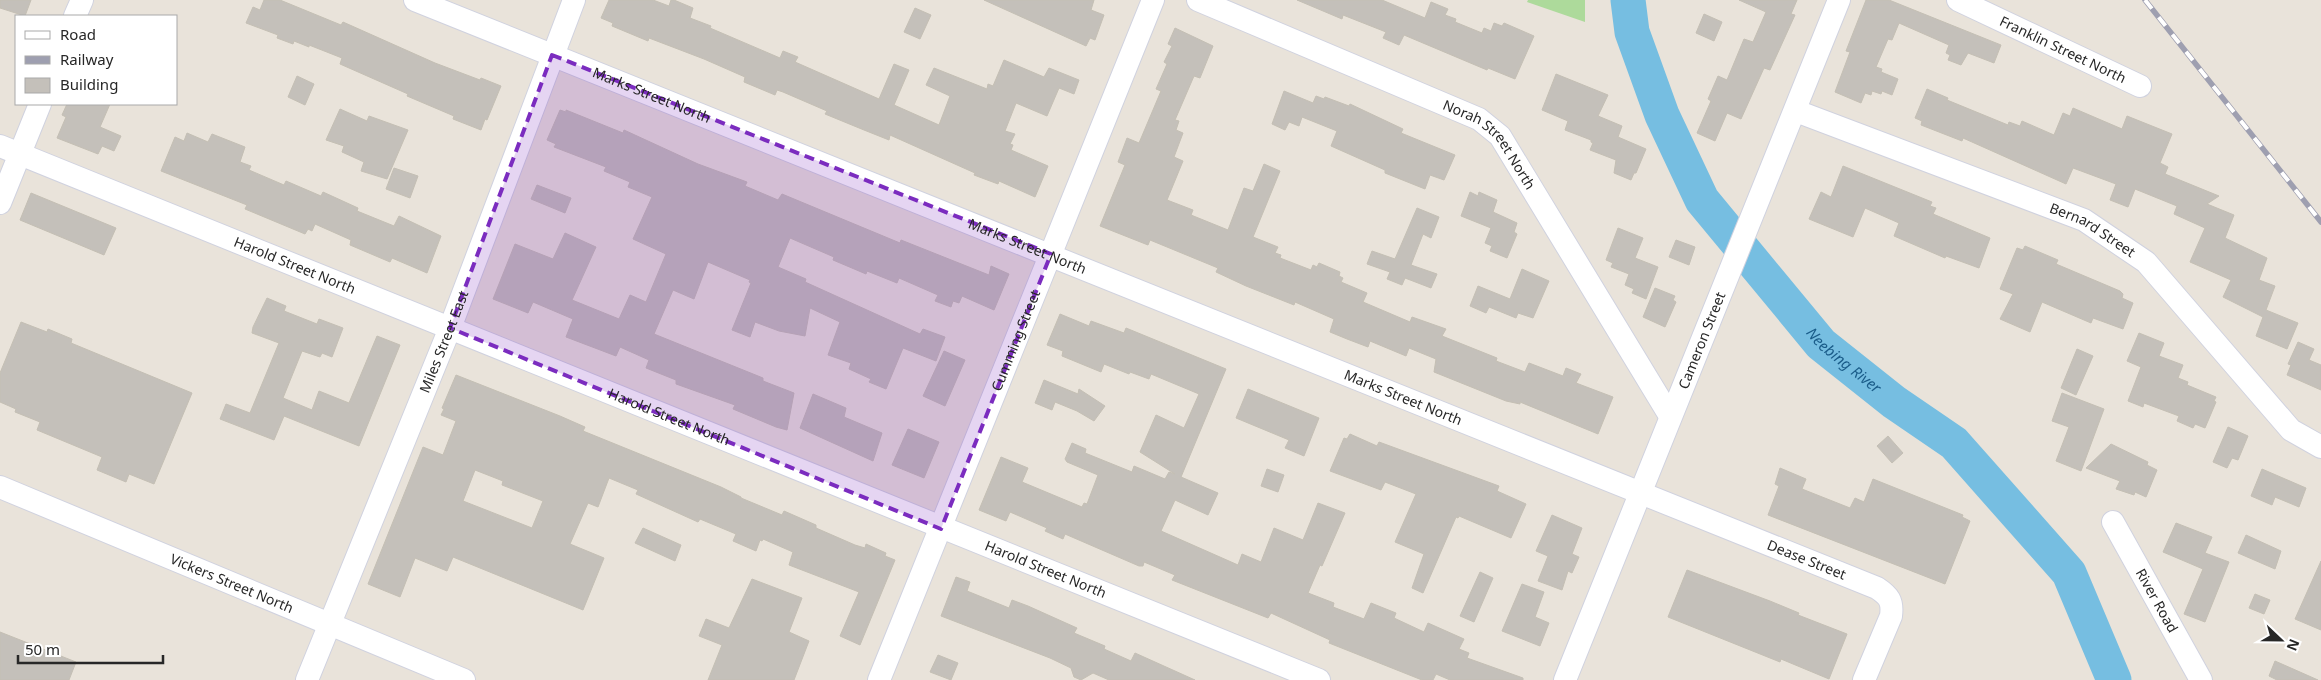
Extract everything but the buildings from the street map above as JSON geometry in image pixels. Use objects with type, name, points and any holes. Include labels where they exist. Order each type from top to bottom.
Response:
[{"type":"street","points":[[75,15],[82,0]]},
{"type":"street","name":"Marks Street North","points":[[415,0],[1640,492]]},
{"type":"street","name":"Miles Street East","points":[[307,680],[450,328],[574,0]]},
{"type":"street","name":"Cumming Street","points":[[879,680],[1154,0]]},
{"type":"street","name":"Norah Street North","points":[[1198,0],[1479,119],[1500,136],[1670,416]]},
{"type":"street","name":"Cameron Street","points":[[1565,680],[1670,416],[1796,111],[1839,0]]},
{"type":"street","name":"Franklin Street North","points":[[1958,0],[2140,86]]},
{"type":"street","points":[[0,203],[10,150],[39,105]]},
{"type":"street","name":"Bernard Street","points":[[1796,111],[2084,220],[2106,234],[2146,262],[2292,430],[2321,447]]},
{"type":"street","name":"Harold Street North","points":[[10,150],[941,529],[1319,680]]},
{"type":"street","name":"Vickers Street North","points":[[0,487],[464,680]]},
{"type":"street","name":"Dease Street","points":[[1640,492],[1877,588],[1889,596],[1892,606],[1891,616],[1864,680]]},
{"type":"street","name":"River Road","points":[[2113,522],[2201,680]]},
{"type":"highlighted area","points":[[552,55],[1051,254],[941,529],[450,328]]},
{"type":"green space","points":[[1528,0],[1585,0],[1585,22],[1527,2]]},
{"type":"waterway","name":"Neebing River","points":[[1628,0],[1632,32],[1662,115],[1702,200],[1821,344],[1894,402],[1954,443],[2069,573],[2114,680]]},
{"type":"railway","points":[[2145,0],[2321,222]]}]
